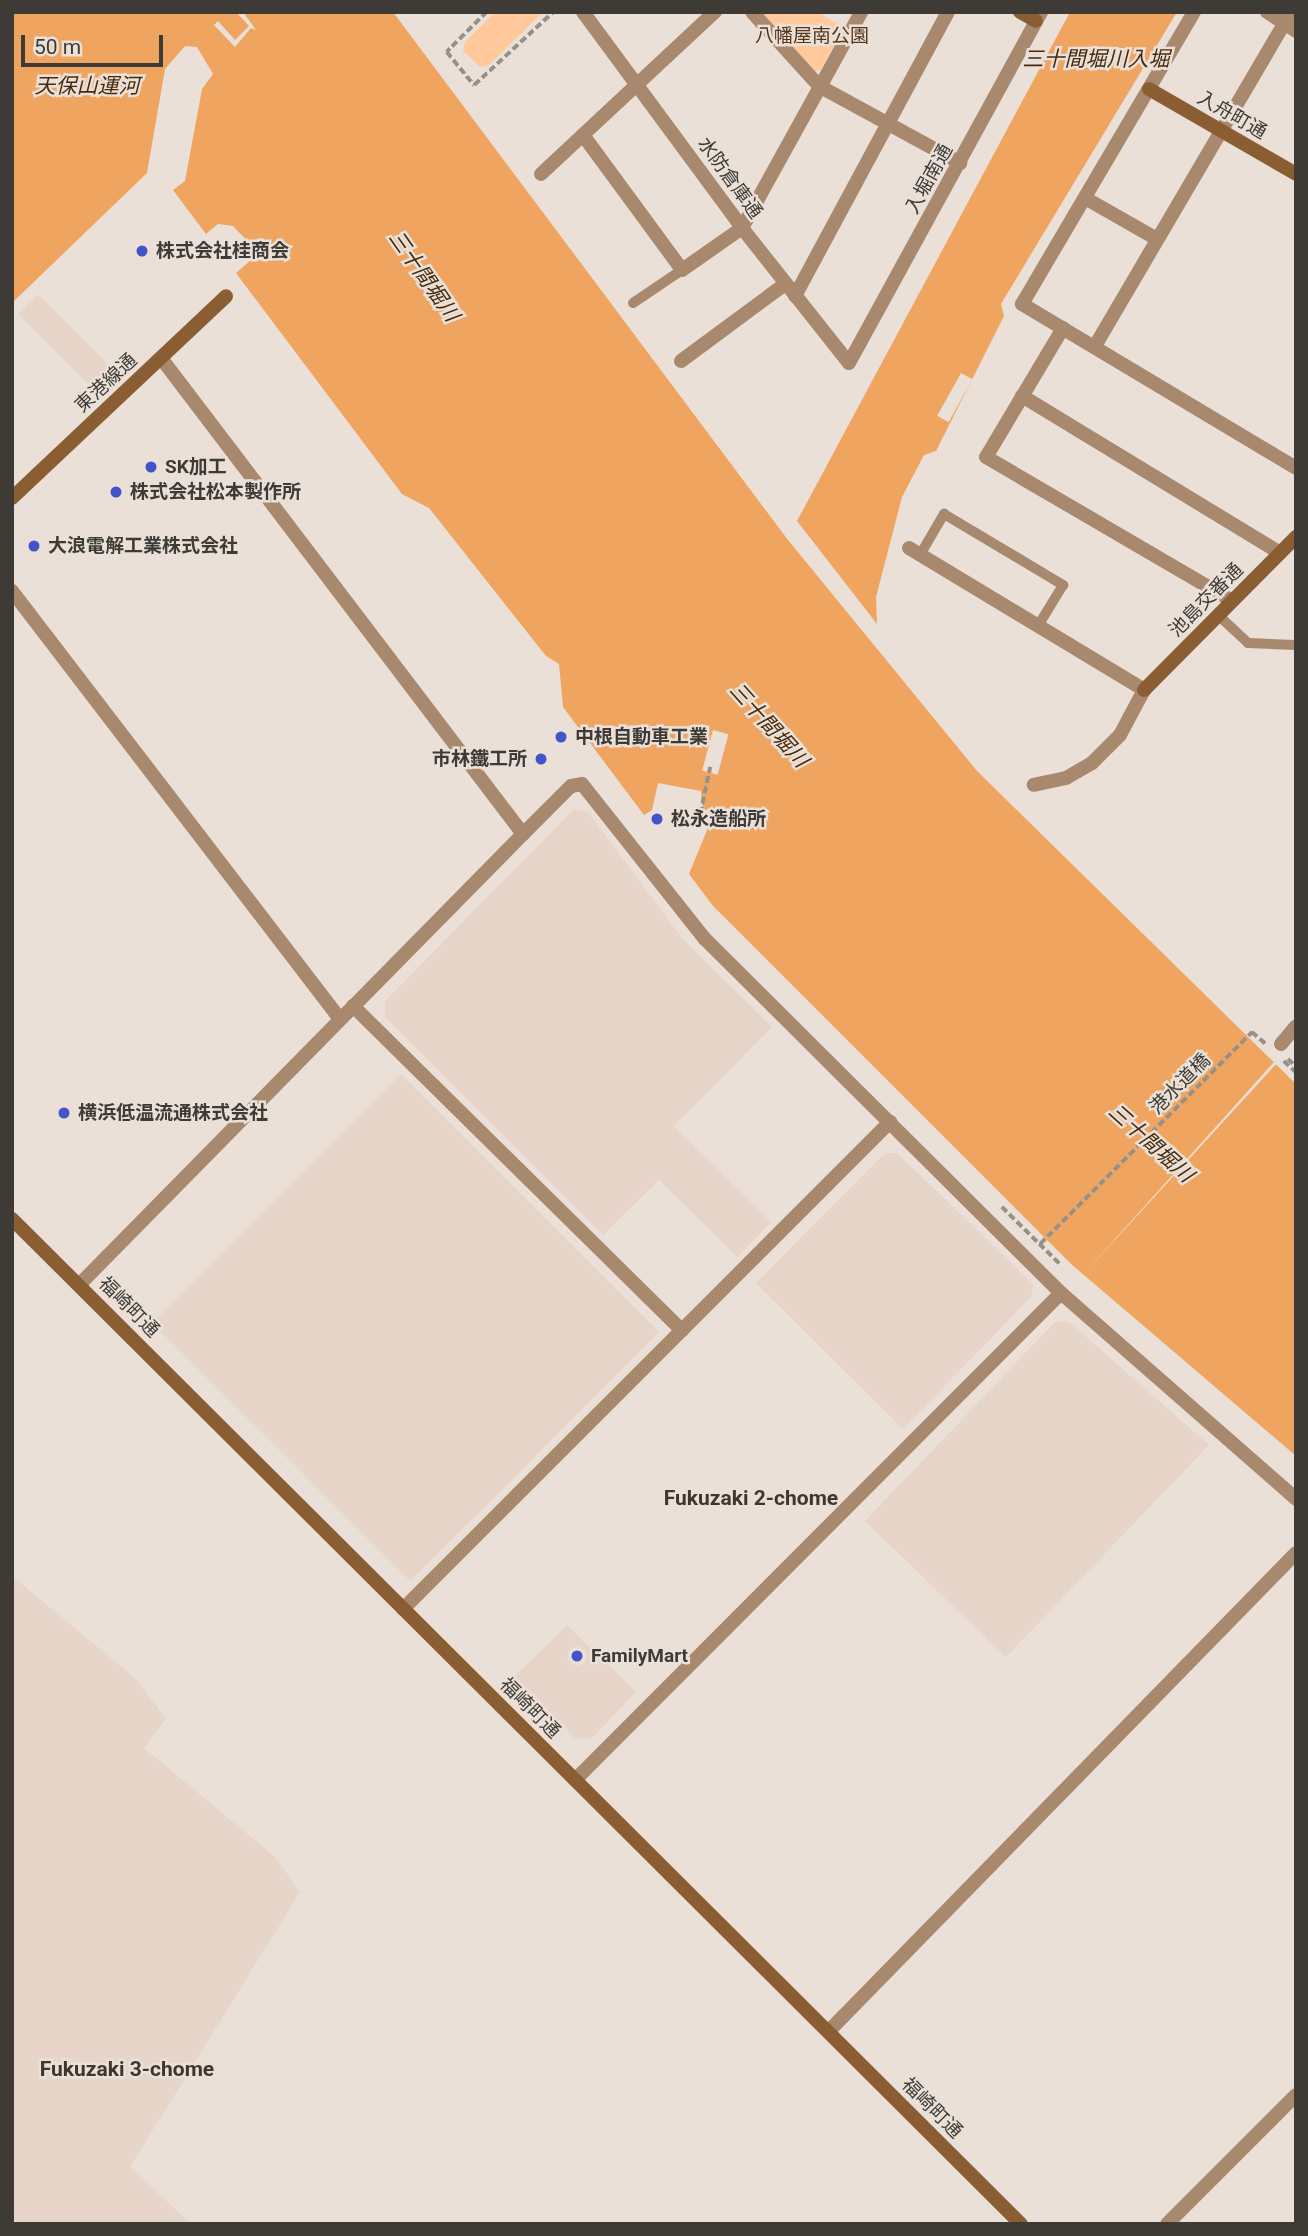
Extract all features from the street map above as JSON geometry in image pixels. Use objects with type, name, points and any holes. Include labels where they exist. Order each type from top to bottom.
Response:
[{"type":"street","name":"水防倉庫通","points":[[583,12],[742,228],[849,363]]},
{"type":"street","points":[[541,174],[715,12]]},
{"type":"street","points":[[752,12],[819,86],[960,163]]},
{"type":"street","points":[[583,135],[682,270],[742,228],[861,12]]},
{"type":"street","points":[[795,296],[948,12]]},
{"type":"street","points":[[1020,12],[1039,17]]},
{"type":"street","points":[[1194,12],[1022,303],[1296,468]]},
{"type":"street","points":[[1095,346],[1220,131],[1291,22],[1267,12]]},
{"type":"street","name":"入堀南通","points":[[849,363],[1039,17]]},
{"type":"street","name":"入舟町通","points":[[1149,89],[1295,172]]},
{"type":"street","points":[[1085,198],[1157,239]]},
{"type":"street","points":[[681,361],[785,284]]},
{"type":"street","name":"東港線通","points":[[12,498],[226,296]]},
{"type":"street","points":[[1063,328],[986,457],[1232,601]]},
{"type":"street","points":[[161,358],[523,834]]},
{"type":"street","points":[[1022,396],[1280,553]]},
{"type":"street","name":"池島交番通","points":[[1144,690],[1296,537]]},
{"type":"street","points":[[915,551],[1144,690],[1120,735],[1092,763],[1066,778],[1034,785]]},
{"type":"street","points":[[12,591],[340,1019]]},
{"type":"street","points":[[79,1284],[571,786],[582,784],[592,791],[705,939],[1061,1293],[1296,1499]]},
{"type":"street","points":[[353,1006],[682,1331]]},
{"type":"street","points":[[1281,1044],[1296,1026]]},
{"type":"street","points":[[403,1609],[890,1122]]},
{"type":"street","name":"福崎町通","points":[[12,1219],[1021,2224]]},
{"type":"street","points":[[575,1780],[1061,1293]]},
{"type":"street","points":[[829,2031],[1296,1553]]},
{"type":"street","points":[[1167,2224],[1296,2095]]},
{"type":"lane","points":[[633,303],[682,270]]},
{"type":"lane","points":[[915,551],[944,514],[1063,584],[1038,626]]},
{"type":"lane","points":[[1218,615],[1248,643],[1296,645]]},
{"type":"path","points":[[486,12],[447,52],[474,85],[553,12]]},
{"type":"path","points":[[700,814],[710,767]]},
{"type":"path","name":"港水道橋","points":[[1040,1244],[1252,1032]]},
{"type":"path","points":[[1296,1066],[1286,1060],[1296,1072]]},
{"type":"path","points":[[1002,1207],[1061,1265]]},
{"type":"shaded area","points":[[38,294],[111,367],[91,387],[18,314]]},
{"type":"shaded area","points":[[574,809],[588,812],[682,938],[772,1027],[674,1126],[771,1222],[737,1257],[659,1180],[603,1235],[385,1017],[385,1001]]},
{"type":"shaded area","points":[[401,1074],[659,1332],[410,1581],[152,1323]]},
{"type":"shaded area","points":[[885,1153],[897,1153],[1033,1284],[1031,1297],[903,1429],[756,1283]]},
{"type":"shaded area","points":[[1068,1321],[1209,1445],[1006,1657],[865,1521],[1055,1322]]},
{"type":"shaded area","points":[[12,1576],[136,1679],[166,1719],[144,1748],[275,1857],[300,1892],[130,2167],[191,2224],[12,2224]]},
{"type":"shaded area","points":[[567,1625],[636,1692],[592,1738],[576,1739],[515,1676]]},
{"type":"green space","points":[[495,12],[543,12],[489,65],[480,67],[463,51],[465,42]]},
{"type":"green space","name":"八幡屋南公園","points":[[761,12],[818,12],[844,28],[820,70],[813,72]]},
{"type":"water","points":[[12,12],[236,12],[249,26],[235,40],[218,21],[214,25],[235,47],[251,28],[256,30],[243,12],[393,12],[788,540],[977,771],[1296,1084],[1296,1456],[1071,1264],[713,906],[689,874],[712,818],[703,811],[701,791],[658,783],[652,810],[644,815],[563,707],[559,664],[546,656],[429,508],[402,494],[236,273],[252,259],[252,246],[233,226],[218,224],[206,234],[173,190],[185,181],[202,89],[213,74],[197,47],[185,46],[165,69],[147,173],[12,303]]},
{"type":"water","name":"三十間堀川入堀","points":[[1070,12],[1177,12],[1001,304],[1004,316],[936,451],[924,455],[902,497],[876,597],[877,624],[797,521]]},
{"type":"pier","points":[[961,373],[972,379],[949,422],[937,416]]},
{"type":"pier","points":[[713,730],[728,734],[718,775],[702,771]]},
{"type":"pier","points":[[1275,1061],[1277,1063],[1081,1277]]},
{"type":"place","name":"株式会社桂商会","points":[[142,251]]},
{"type":"place","name":"SK加工","points":[[151,467]]},
{"type":"place","name":"株式会社松本製作所","points":[[116,492]]},
{"type":"place","name":"大浪電解工業株式会社","points":[[34,546]]},
{"type":"place","name":"中根自動車工業","points":[[561,737]]},
{"type":"place","name":"市林鐵工所","points":[[541,759]]},
{"type":"place","name":"松永造船所","points":[[657,819]]},
{"type":"place","name":"横浜低温流通株式会社","points":[[64,1113]]},
{"type":"place","name":"FamilyMart","points":[[577,1656]]},
{"type":"district","name":"Fukuzaki 2-chome","points":[[751,1498]]},
{"type":"district","name":"Fukuzaki 3-chome","points":[[127,2069]]},
{"type":"water label","name":"天保山運河","points":[[87,86]]},
{"type":"water label","name":"三十間堀川","points":[[424,276]]},
{"type":"water label","name":"三十間堀川","points":[[769,725]]},
{"type":"water label","name":"三十間堀川","points":[[1151,1143]]}]
